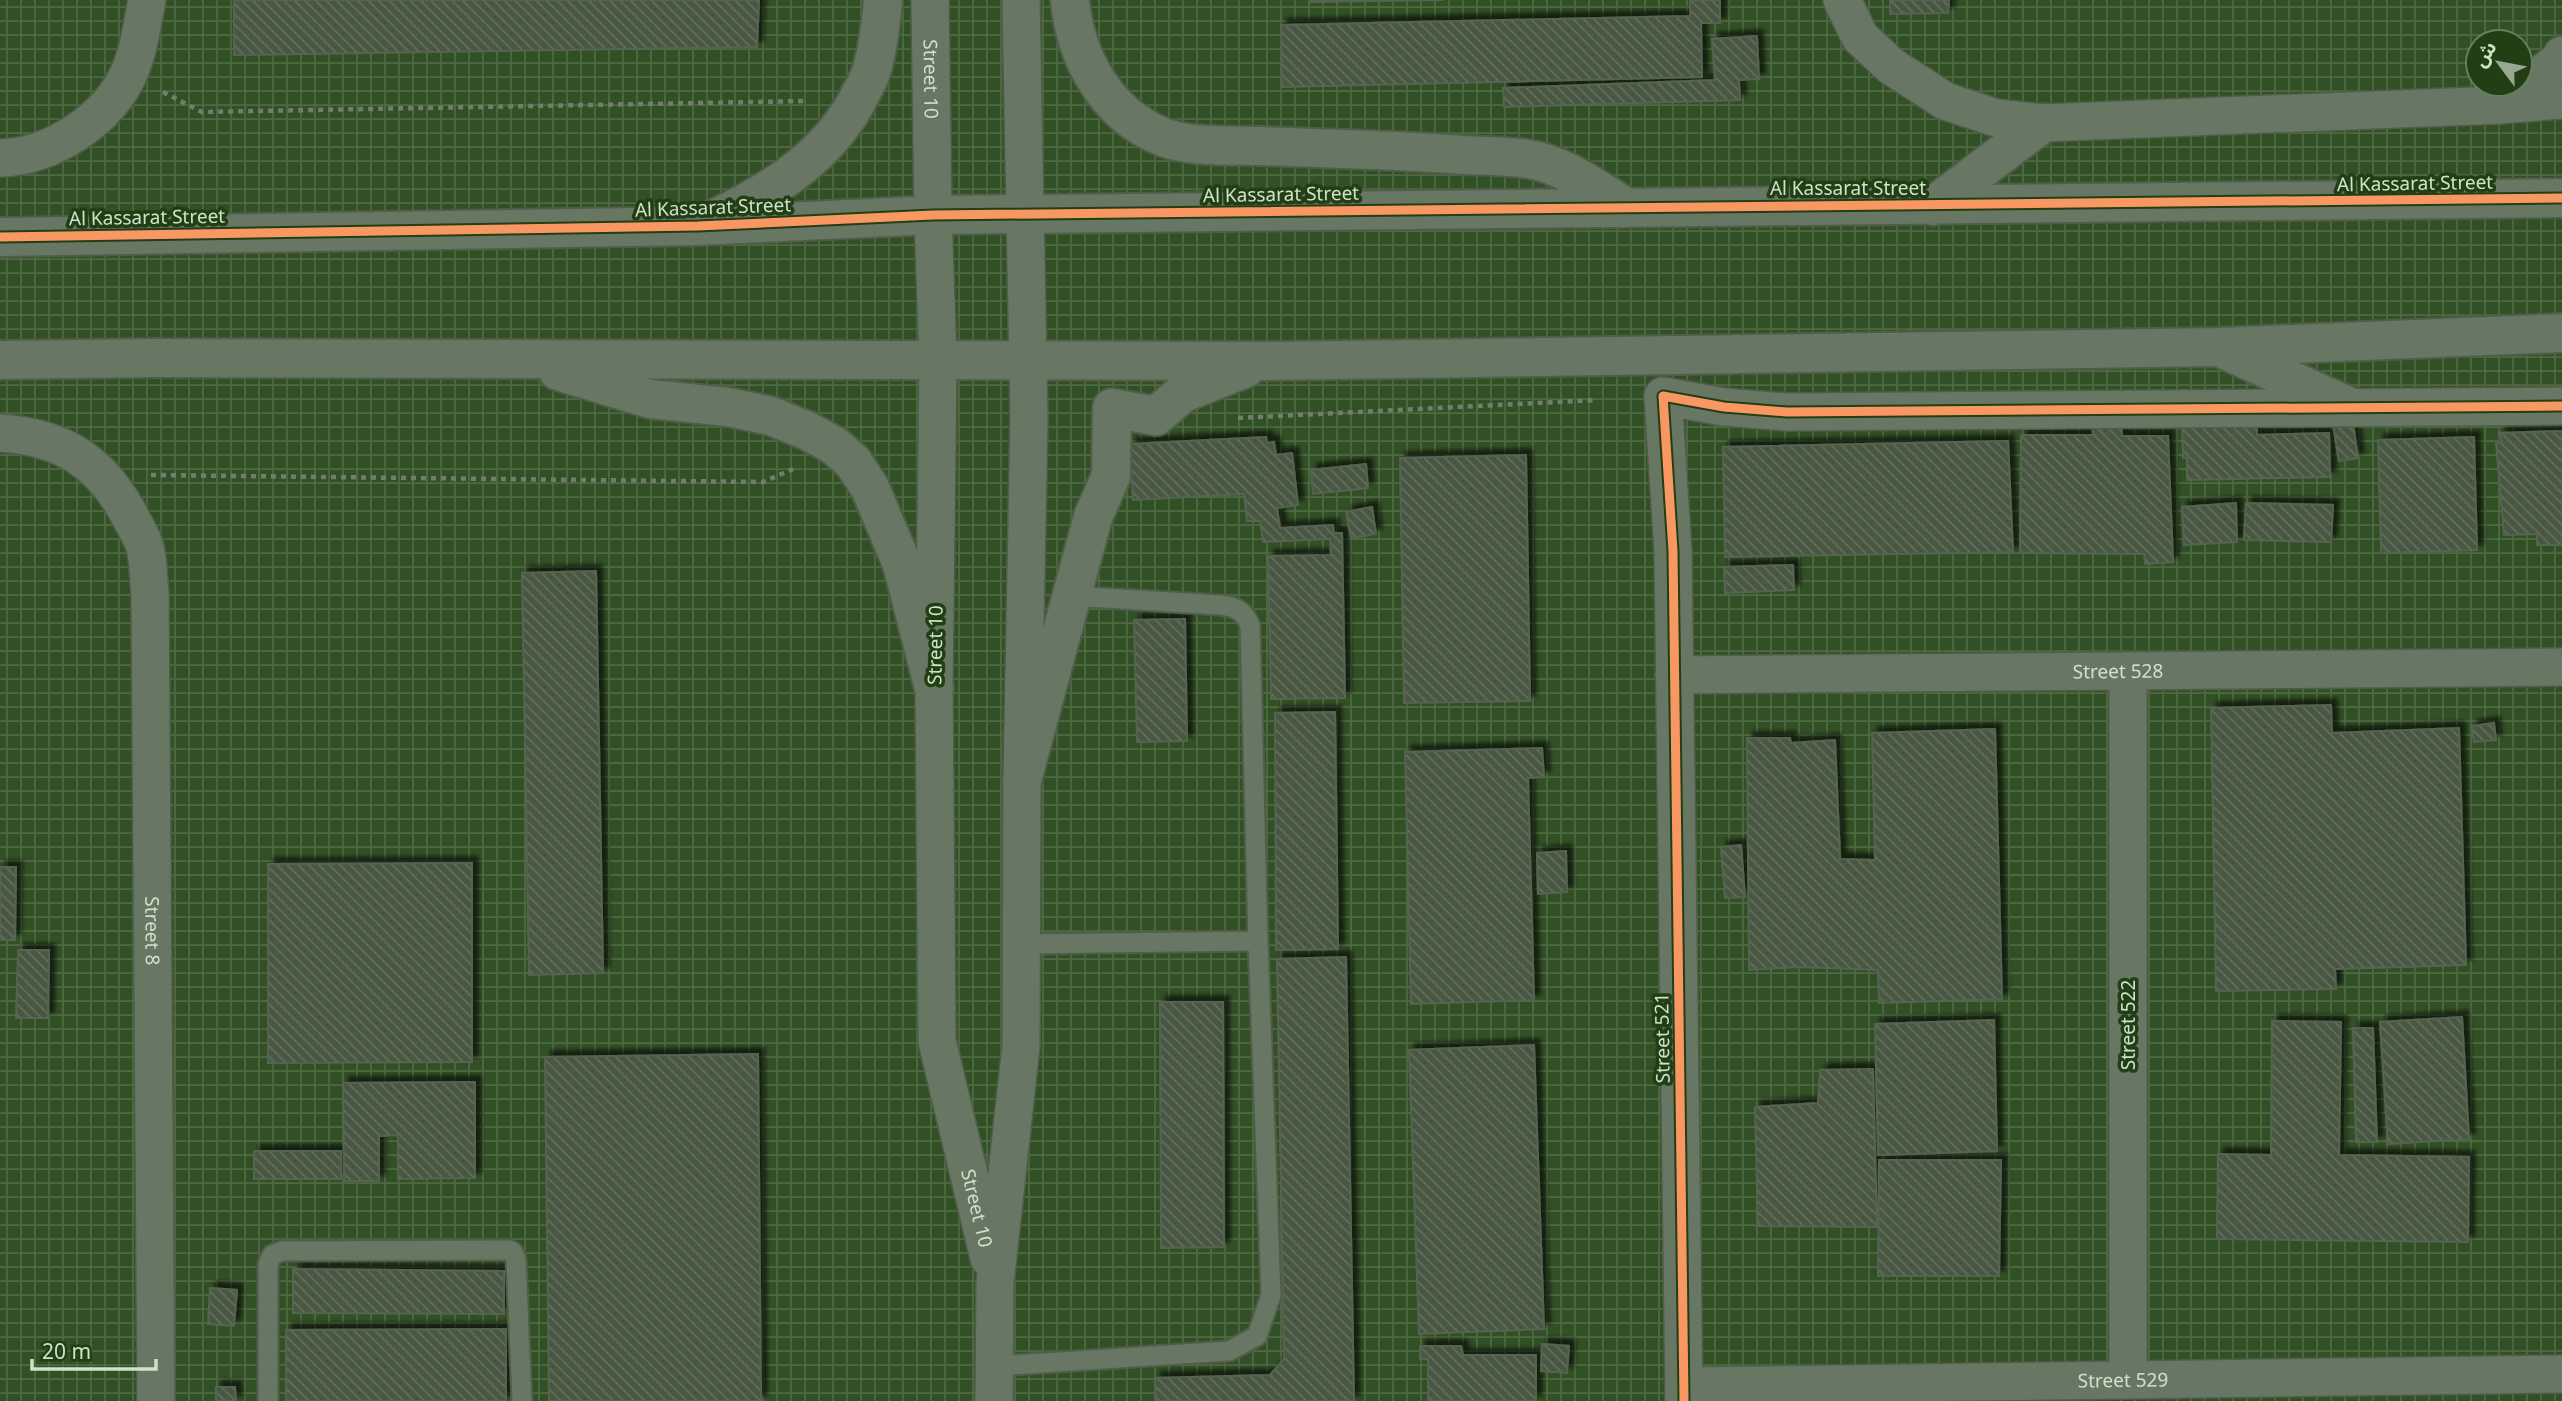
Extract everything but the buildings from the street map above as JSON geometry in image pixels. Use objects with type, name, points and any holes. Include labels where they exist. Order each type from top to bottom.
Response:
[{"type":"street","points":[[0,158],[48,148],[83,129],[108,106],[128,75],[139,43],[147,0]]},
{"type":"street","points":[[698,226],[749,202],[789,176],[826,146],[847,118],[872,71],[883,0]]},
{"type":"street","name":"Street 10","points":[[930,0],[938,361],[934,688],[937,1041],[995,1283]]},
{"type":"street","name":"Street 10","points":[[994,1383],[995,1283],[1021,1045],[1023,944],[1022,780],[1028,360],[1021,0]]},
{"type":"street","points":[[1070,0],[1079,44],[1096,81],[1124,114],[1166,138],[1197,143],[1528,159],[1556,166],[1627,208]]},
{"type":"street","points":[[1842,0],[1860,37],[1891,66],[1945,101],[1996,118],[2043,123],[2499,105],[2562,100]]},
{"type":"street","points":[[2499,105],[2558,61],[2562,55]]},
{"type":"street","points":[[1933,206],[2043,123]]},
{"type":"street","name":"Al Kassarat Street","points":[[0,237],[698,226],[933,215],[2562,198]]},
{"type":"street","points":[[0,360],[1268,360],[2217,347],[2562,333]]},
{"type":"street","points":[[2217,347],[2348,407]]},
{"type":"street","points":[[519,359],[650,398],[727,407],[771,416],[808,430],[838,449],[853,462],[870,488],[902,564],[934,688]]},
{"type":"street","points":[[1022,780],[1093,516],[1111,477],[1112,408],[1156,416],[1183,393],[1268,360]]},
{"type":"street","points":[[1674,675],[1672,551],[1663,396],[1724,407],[1787,412],[2562,406]]},
{"type":"street","points":[[0,433],[26,435],[69,449],[101,474]]},
{"type":"street","name":"Street 8","points":[[101,474],[121,500],[144,544],[150,593],[156,1401]]},
{"type":"street","name":"Street 528","points":[[1674,675],[2562,667]]},
{"type":"street","name":"Street 522","points":[[2128,1380],[2129,671]]},
{"type":"street","name":"Street 521","points":[[1674,675],[1684,1394]]},
{"type":"street","name":"Street 529","points":[[1684,1394],[2128,1380],[2562,1374]]},
{"type":"lane","points":[[994,1383],[1229,1351],[1257,1336],[1271,1295],[1250,625],[1244,614],[1235,607],[1071,596]]},
{"type":"lane","points":[[1023,944],[1258,940]]},
{"type":"lane","points":[[268,1401],[268,1264],[272,1255],[282,1251],[509,1250],[516,1259],[522,1401]]},
{"type":"path","points":[[128,75],[202,112],[805,100],[847,118]]},
{"type":"path","points":[[1231,418],[1598,400]]},
{"type":"path","points":[[101,474],[763,482],[838,449]]},
{"type":"shaded area","points":[[0,0],[2562,0],[2562,1401],[0,1401]]},
{"type":"cycle path","points":[[0,237],[698,226],[933,215],[2562,198]]},
{"type":"cycle path","points":[[1684,1401],[1673,551],[1663,396],[1724,407],[1787,412],[2562,406]]}]
